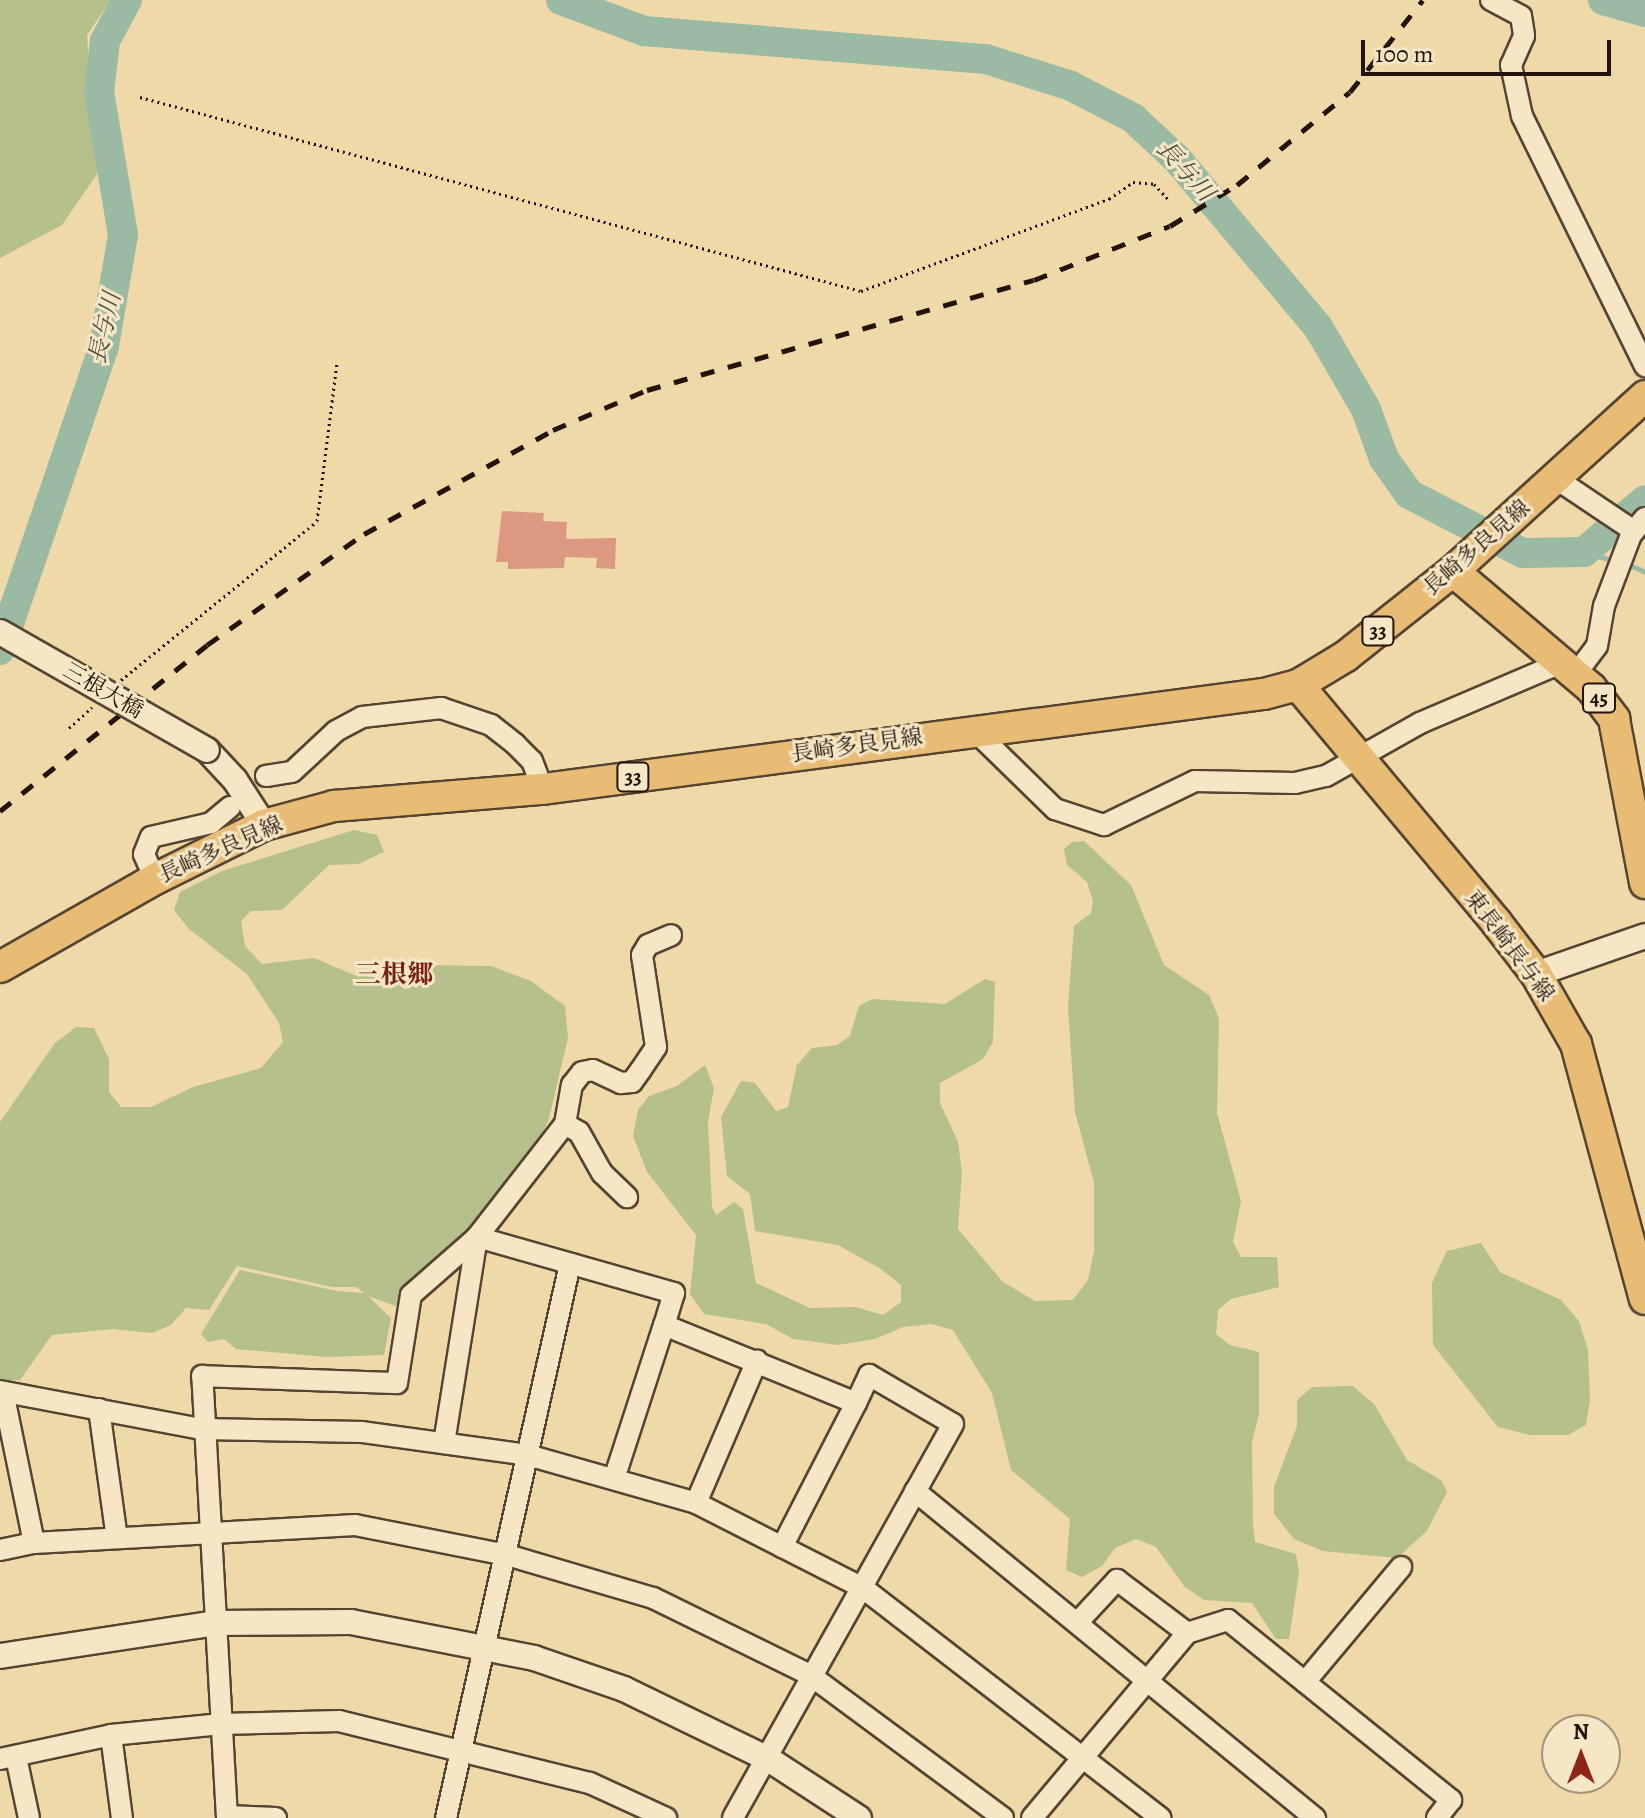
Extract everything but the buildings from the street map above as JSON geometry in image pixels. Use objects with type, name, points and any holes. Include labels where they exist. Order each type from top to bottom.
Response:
[{"type":"main road","name":"長崎多良見線","points":[[0,967],[155,879],[264,825],[334,806],[543,789],[973,729],[1264,694],[1298,685],[1346,656],[1460,565],[1645,396]]},
{"type":"main road","name":"45","points":[[1460,565],[1568,669],[1614,719],[1645,883]]},
{"type":"main road","name":"東長崎長与線","points":[[1298,685],[1536,974],[1576,1044],[1645,1299]]},
{"type":"street","points":[[1491,0],[1521,16],[1524,36],[1511,65],[1522,116],[1645,366]]},
{"type":"street","points":[[973,729],[1055,809],[1104,825],[1195,781],[1295,783],[1326,776],[1420,723],[1568,669],[1597,646],[1617,573],[1637,527],[1555,478]]},
{"type":"street","name":"三根大橋","points":[[0,632],[207,750],[235,780],[264,825]]},
{"type":"street","points":[[266,776],[292,772],[336,731],[362,717],[441,708],[491,725],[515,744],[532,761],[543,789]]},
{"type":"street","points":[[155,879],[144,854],[151,837],[189,831],[211,823],[230,807]]},
{"type":"street","points":[[276,1818],[227,1817],[215,1623],[214,1532],[202,1429],[202,1376],[397,1383],[411,1295],[477,1237],[565,1124],[572,1085],[582,1072],[632,1082],[656,1047],[655,1021],[642,986],[642,955],[648,945],[671,935]]},
{"type":"street","points":[[1536,974],[1645,936]]},
{"type":"street","points":[[565,1124],[579,1132],[602,1173],[627,1197]]},
{"type":"street","points":[[477,1237],[674,1293],[614,1479]]},
{"type":"street","points":[[444,1443],[477,1237]]},
{"type":"street","points":[[446,1818],[459,1748],[507,1555],[570,1264]]},
{"type":"street","points":[[664,1325],[856,1403]]},
{"type":"street","points":[[696,1503],[757,1361]]},
{"type":"street","points":[[733,1818],[770,1760],[810,1675],[863,1588],[953,1424],[869,1375],[782,1547]]},
{"type":"street","points":[[34,1543],[2,1392],[202,1429],[362,1432],[528,1455],[696,1503],[863,1588],[1161,1818]]},
{"type":"street","points":[[99,1409],[117,1538]]},
{"type":"street","points":[[915,1491],[1315,1818]]},
{"type":"street","points":[[0,1550],[34,1543],[355,1525],[507,1555],[653,1598],[810,1675],[1003,1818]]},
{"type":"street","points":[[1305,1682],[1401,1567]]},
{"type":"street","points":[[1077,1623],[1117,1580],[1187,1633]]},
{"type":"street","points":[[1032,1818],[1187,1633],[1228,1620],[1451,1800],[1437,1818]]},
{"type":"street","points":[[0,1656],[215,1623],[351,1622],[534,1658],[624,1689],[770,1760],[859,1818]]},
{"type":"street","points":[[29,1818],[8,1758],[111,1735],[221,1724],[339,1721],[459,1748],[590,1783],[666,1818]]},
{"type":"street","points":[[111,1735],[122,1818]]},
{"type":"path","points":[[140,97],[861,291],[1109,199],[1133,182],[1154,184],[1169,200]]},
{"type":"path","points":[[118,682],[317,521],[337,363]]},
{"type":"path","points":[[69,728],[99,701]]},
{"type":"green space","points":[[0,0],[111,0],[87,35],[97,174],[62,225],[0,258]]},
{"type":"green space","points":[[354,830],[377,835],[384,852],[358,864],[329,865],[282,910],[251,911],[241,921],[245,946],[262,964],[314,958],[354,975],[390,979],[413,965],[491,966],[531,981],[565,1006],[568,1038],[548,1122],[531,1153],[474,1228],[410,1284],[398,1307],[368,1296],[391,1318],[384,1355],[327,1357],[236,1349],[224,1339],[208,1342],[201,1334],[240,1270],[337,1291],[365,1293],[356,1287],[332,1287],[237,1266],[209,1310],[186,1308],[171,1325],[152,1333],[113,1329],[52,1335],[20,1380],[0,1381],[0,1122],[55,1043],[76,1027],[94,1028],[109,1059],[109,1092],[121,1107],[151,1107],[193,1087],[261,1068],[283,1042],[279,1023],[247,974],[189,929],[174,910],[180,892],[222,871]]},
{"type":"green space","points":[[1084,841],[1131,885],[1164,965],[1209,995],[1219,1019],[1217,1113],[1241,1201],[1233,1242],[1241,1257],[1277,1257],[1279,1287],[1231,1299],[1218,1310],[1216,1334],[1230,1345],[1259,1352],[1259,1414],[1252,1442],[1253,1524],[1255,1542],[1296,1554],[1299,1573],[1289,1639],[1276,1639],[1252,1603],[1204,1600],[1184,1586],[1156,1547],[1136,1539],[1115,1548],[1102,1566],[1082,1577],[1066,1570],[1070,1519],[1011,1470],[992,1393],[953,1330],[931,1324],[903,1327],[875,1339],[838,1345],[793,1339],[766,1324],[704,1314],[690,1294],[696,1235],[647,1172],[633,1136],[638,1110],[649,1096],[677,1086],[705,1065],[714,1088],[708,1122],[712,1207],[716,1215],[734,1202],[743,1209],[756,1283],[810,1308],[855,1307],[883,1315],[901,1302],[901,1285],[881,1269],[838,1245],[755,1231],[750,1194],[727,1176],[721,1117],[741,1081],[755,1083],[776,1111],[788,1107],[797,1065],[812,1048],[837,1045],[850,1036],[859,1006],[872,999],[945,1004],[985,979],[995,982],[993,1042],[983,1059],[940,1083],[940,1103],[958,1142],[962,1172],[958,1229],[1003,1282],[1035,1301],[1073,1300],[1088,1280],[1094,1251],[1094,1183],[1075,1112],[1068,1006],[1074,926],[1091,913],[1093,901],[1087,882],[1067,865],[1064,849],[1072,842]]},
{"type":"green space","points":[[1481,1243],[1500,1272],[1561,1300],[1579,1321],[1588,1350],[1590,1400],[1586,1425],[1568,1435],[1530,1435],[1498,1427],[1433,1345],[1432,1283],[1447,1251]]},
{"type":"green space","points":[[1353,1386],[1374,1404],[1407,1460],[1441,1480],[1447,1492],[1427,1531],[1397,1558],[1323,1551],[1294,1539],[1274,1514],[1274,1487],[1297,1426],[1297,1400],[1312,1387]]},
{"type":"waterway","name":"長与川","points":[[0,650],[104,346],[123,235],[99,92],[105,41],[127,0]]},
{"type":"waterway","name":"長与川","points":[[561,0],[644,31],[986,59],[1071,86],[1133,118],[1177,159],[1318,327],[1366,409],[1384,459],[1409,494],[1523,553],[1584,552],[1645,500]]},
{"type":"waterway","name":"長与川","points":[[1603,0],[1645,12]]},
{"type":"waterway","points":[[1584,552],[1615,561]]},
{"type":"waterway","points":[[1625,563],[1645,572]]},
{"type":"railway","points":[[0,811],[207,645],[364,534],[553,430],[647,390],[1034,280],[1170,226],[1237,185],[1350,92],[1423,0]]},
{"type":"district","name":"三根郷","points":[[394,975]]}]
